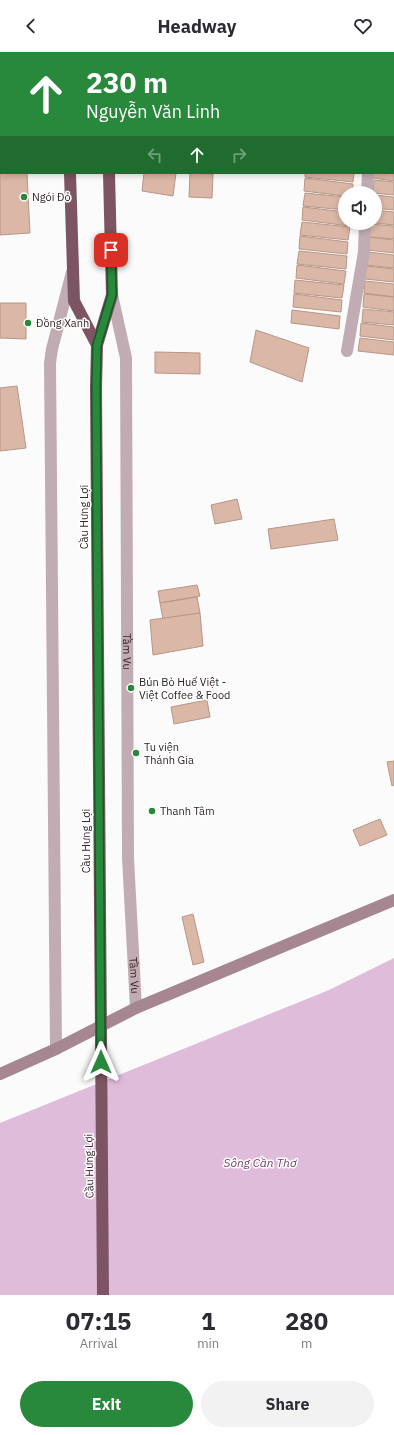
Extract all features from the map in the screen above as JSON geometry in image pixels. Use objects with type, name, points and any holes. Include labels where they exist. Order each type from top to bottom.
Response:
[{"type":"highway","points":[[70,174],[74,302],[97,345]]},
{"type":"highway","points":[[97,345],[112,295],[109,174]]},
{"type":"highway","name":"Cầu Hưng Lợi","points":[[97,345],[96,388],[103,1295]]},
{"type":"street","points":[[367,186],[368,174]]},
{"type":"street","points":[[348,351],[364,252],[365,230]]},
{"type":"street","points":[[56,1049],[50,363],[72,269]]},
{"type":"street","name":"Tầm Vu","points":[[112,295],[126,358],[128,858],[136,1008]]},
{"type":"street","name":"Tầm Vu","points":[[0,1074],[56,1049],[136,1008],[394,900]]},
{"type":"water","name":"Sông Cần Thơ","points":[[394,958],[394,1295],[0,1295],[0,1123],[329,990]]},
{"type":"building","points":[[0,174],[27,174],[30,233],[0,235]]},
{"type":"building","points":[[144,174],[176,174],[173,196],[142,191]]},
{"type":"building","points":[[190,174],[213,174],[212,198],[189,197]]},
{"type":"building","points":[[305,174],[354,174],[353,182],[305,177]]},
{"type":"building","points":[[374,174],[394,174],[394,181],[373,178]]},
{"type":"building","points":[[305,178],[353,184],[353,186],[338,186],[338,195],[304,191]]},
{"type":"building","points":[[374,180],[394,182],[394,195],[382,194],[382,186],[374,186]]},
{"type":"building","points":[[305,193],[338,196],[338,209],[303,206]]},
{"type":"building","points":[[382,196],[394,197],[394,210],[382,209]]},
{"type":"building","points":[[303,207],[338,211],[338,224],[302,220]]},
{"type":"building","points":[[382,211],[394,212],[394,225],[382,224]]},
{"type":"building","points":[[302,222],[338,226],[338,230],[350,230],[348,240],[300,235]]},
{"type":"building","points":[[382,225],[394,226],[394,239],[369,237],[370,230],[382,230]]},
{"type":"building","points":[[300,236],[348,242],[347,254],[299,249]]},
{"type":"building","points":[[369,237],[394,240],[394,253],[368,250]]},
{"type":"building","points":[[299,251],[347,256],[346,269],[297,264]]},
{"type":"building","points":[[368,252],[394,255],[394,268],[366,265]]},
{"type":"building","points":[[297,265],[346,271],[344,284],[296,278]]},
{"type":"building","points":[[366,266],[394,269],[394,282],[365,279]]},
{"type":"building","points":[[295,280],[344,285],[342,298],[294,293]]},
{"type":"building","points":[[365,281],[394,284],[394,297],[364,293]]},
{"type":"building","points":[[294,294],[342,300],[341,312],[293,307]]},
{"type":"building","points":[[364,294],[394,297],[394,311],[363,307]]},
{"type":"building","points":[[0,303],[26,303],[26,339],[0,338]]},
{"type":"building","points":[[363,309],[394,312],[394,325],[362,322]]},
{"type":"building","points":[[292,310],[340,316],[339,329],[291,323]]},
{"type":"building","points":[[361,323],[394,327],[394,340],[360,336]]},
{"type":"building","points":[[256,330],[309,348],[302,382],[250,362]]},
{"type":"building","points":[[360,338],[394,342],[394,355],[358,351]]},
{"type":"building","points":[[155,352],[200,353],[200,374],[155,373]]},
{"type":"building","points":[[17,386],[26,448],[0,451],[0,388]]},
{"type":"building","points":[[237,499],[242,519],[215,524],[211,505]]},
{"type":"building","points":[[334,519],[338,540],[271,549],[268,529]]},
{"type":"building","points":[[197,585],[200,596],[160,603],[158,591]]},
{"type":"building","points":[[197,597],[200,613],[163,619],[160,603]]},
{"type":"building","points":[[200,613],[203,646],[153,655],[150,620]]},
{"type":"building","points":[[207,700],[210,717],[174,724],[171,707]]},
{"type":"building","points":[[394,761],[394,785],[392,786],[387,762]]},
{"type":"building","points":[[380,819],[387,835],[360,846],[353,830]]},
{"type":"building","points":[[193,914],[204,962],[193,965],[182,917]]},
{"type":"place","name":"Ngói Đỏ","points":[[24,197]]},
{"type":"place","name":"Đồng Xanh","points":[[28,323]]},
{"type":"place","name":"Bún Bò Huế Việt - Việt Coffee & Food","points":[[131,688]]},
{"type":"place","name":"Tu viện Thánh Gia","points":[[136,753]]},
{"type":"place","name":"Thanh Tâm","points":[[152,811]]},
{"type":"route","points":[[101,1062],[96,388],[97,345],[112,295],[111,250]]}]
